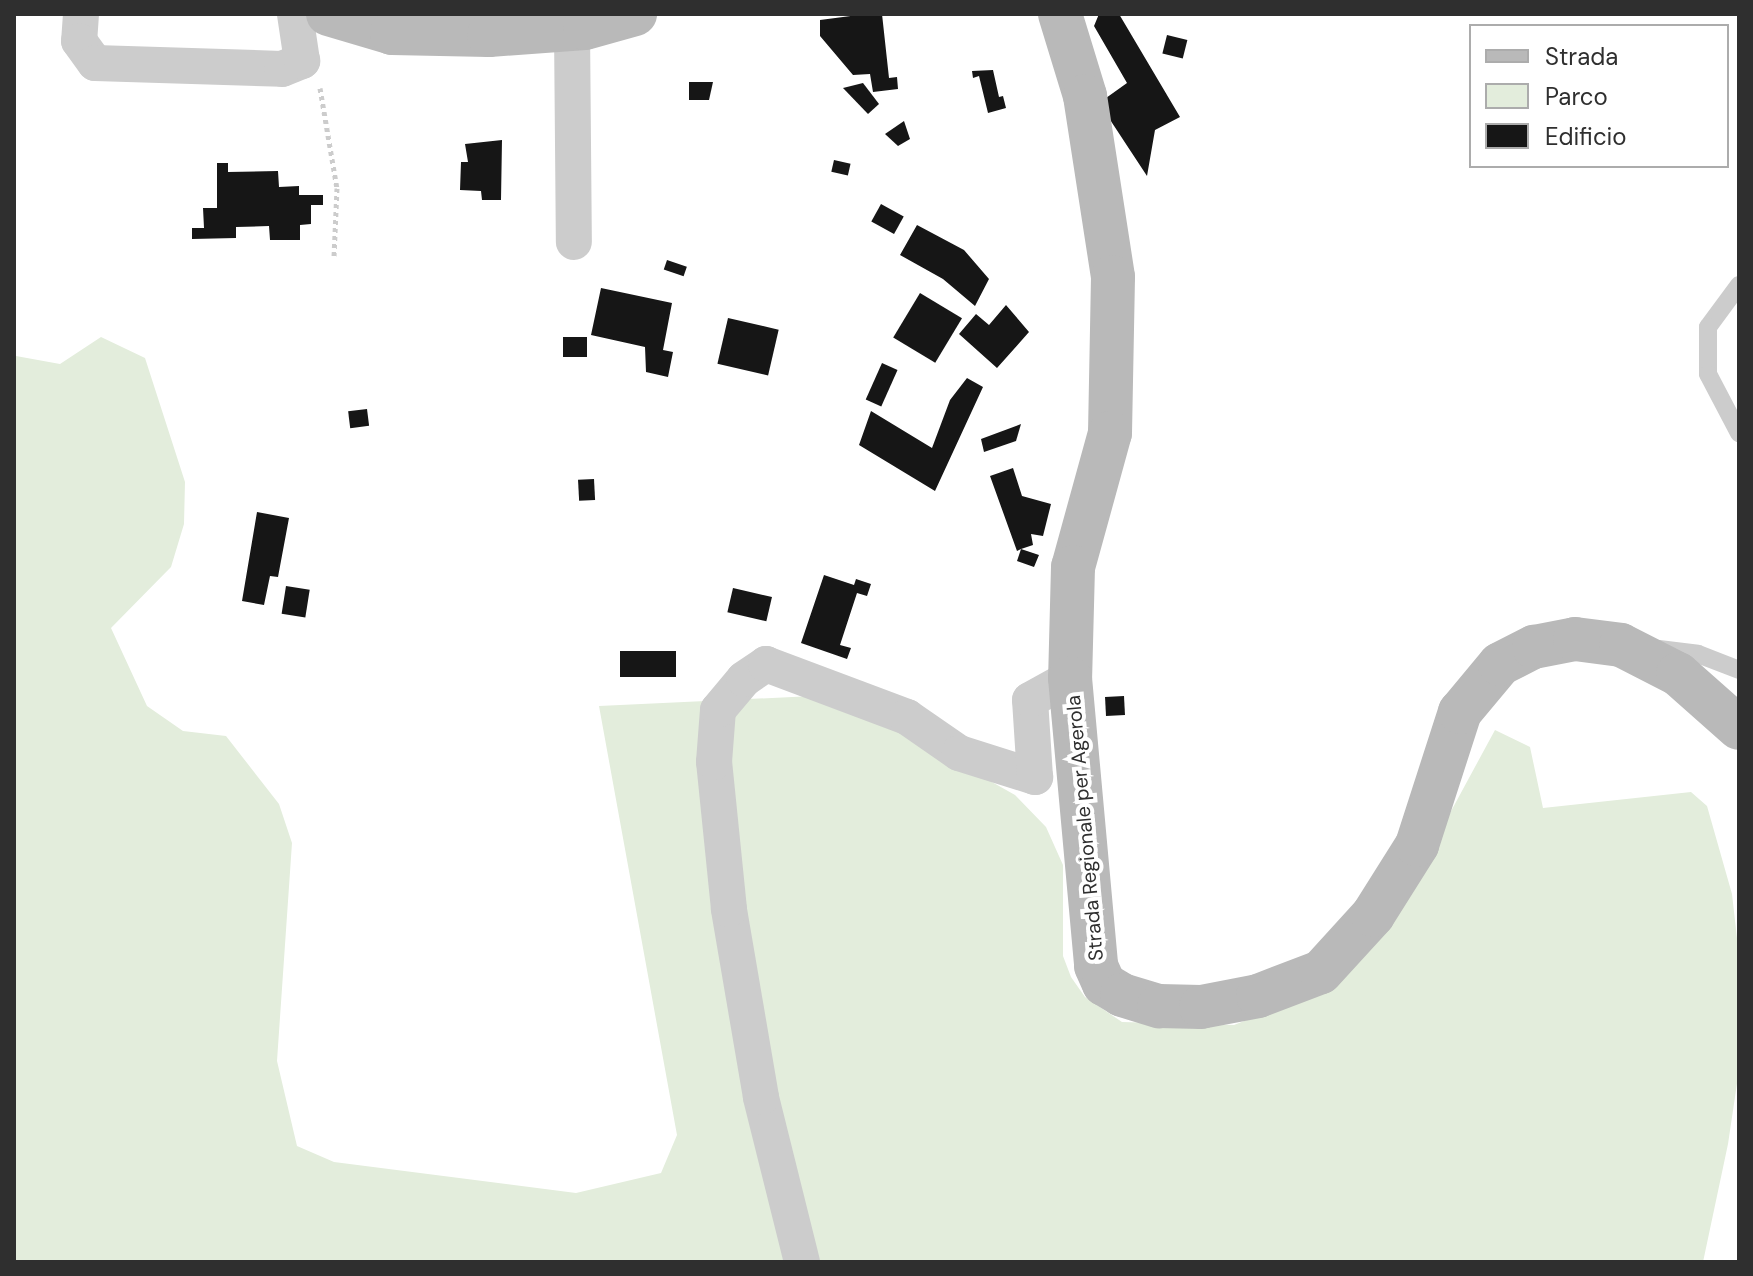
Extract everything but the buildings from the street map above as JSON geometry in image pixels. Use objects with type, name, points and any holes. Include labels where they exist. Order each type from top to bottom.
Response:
[{"type":"main road","points":[[328,14],[392,33],[489,35],[572,29],[635,14]]},
{"type":"main road","name":"Strada Regionale per Agerola","points":[[1060,14],[1085,96],[1113,277],[1110,433],[1073,567],[1070,678],[1096,966],[1104,984],[1122,995],[1159,1006],[1201,1007],[1258,996],[1321,972],[1373,915],[1417,845],[1460,712],[1500,664],[1534,647],[1575,639],[1621,645],[1678,674],[1739,728]]},
{"type":"street","points":[[81,14],[79,41],[95,63],[282,69],[302,61],[295,14]]},
{"type":"street","points":[[572,29],[574,242]]},
{"type":"street","points":[[802,1262],[761,1097],[729,909],[714,762],[718,710],[744,679],[766,664],[907,717],[959,753],[1035,777],[1030,700],[1070,678]]},
{"type":"lane","points":[[1739,285],[1708,327],[1708,374],[1739,433]]},
{"type":"lane","points":[[1621,645],[1698,654],[1739,670]]},
{"type":"path","points":[[302,61],[317,69],[337,188],[334,256]]},
{"type":"green space","points":[[101,337],[145,358],[185,482],[184,524],[171,567],[111,628],[147,706],[183,731],[226,736],[279,804],[292,843],[277,1061],[297,1146],[334,1162],[576,1193],[661,1173],[677,1135],[599,706],[813,696],[905,733],[1015,795],[1046,827],[1063,865],[1063,956],[1071,977],[1085,997],[1122,1022],[1234,1025],[1313,994],[1385,933],[1495,730],[1530,747],[1543,808],[1691,792],[1707,806],[1732,894],[1739,956],[1739,1070],[1728,1144],[1703,1262],[14,1262],[14,350],[16,356],[60,364]]}]
